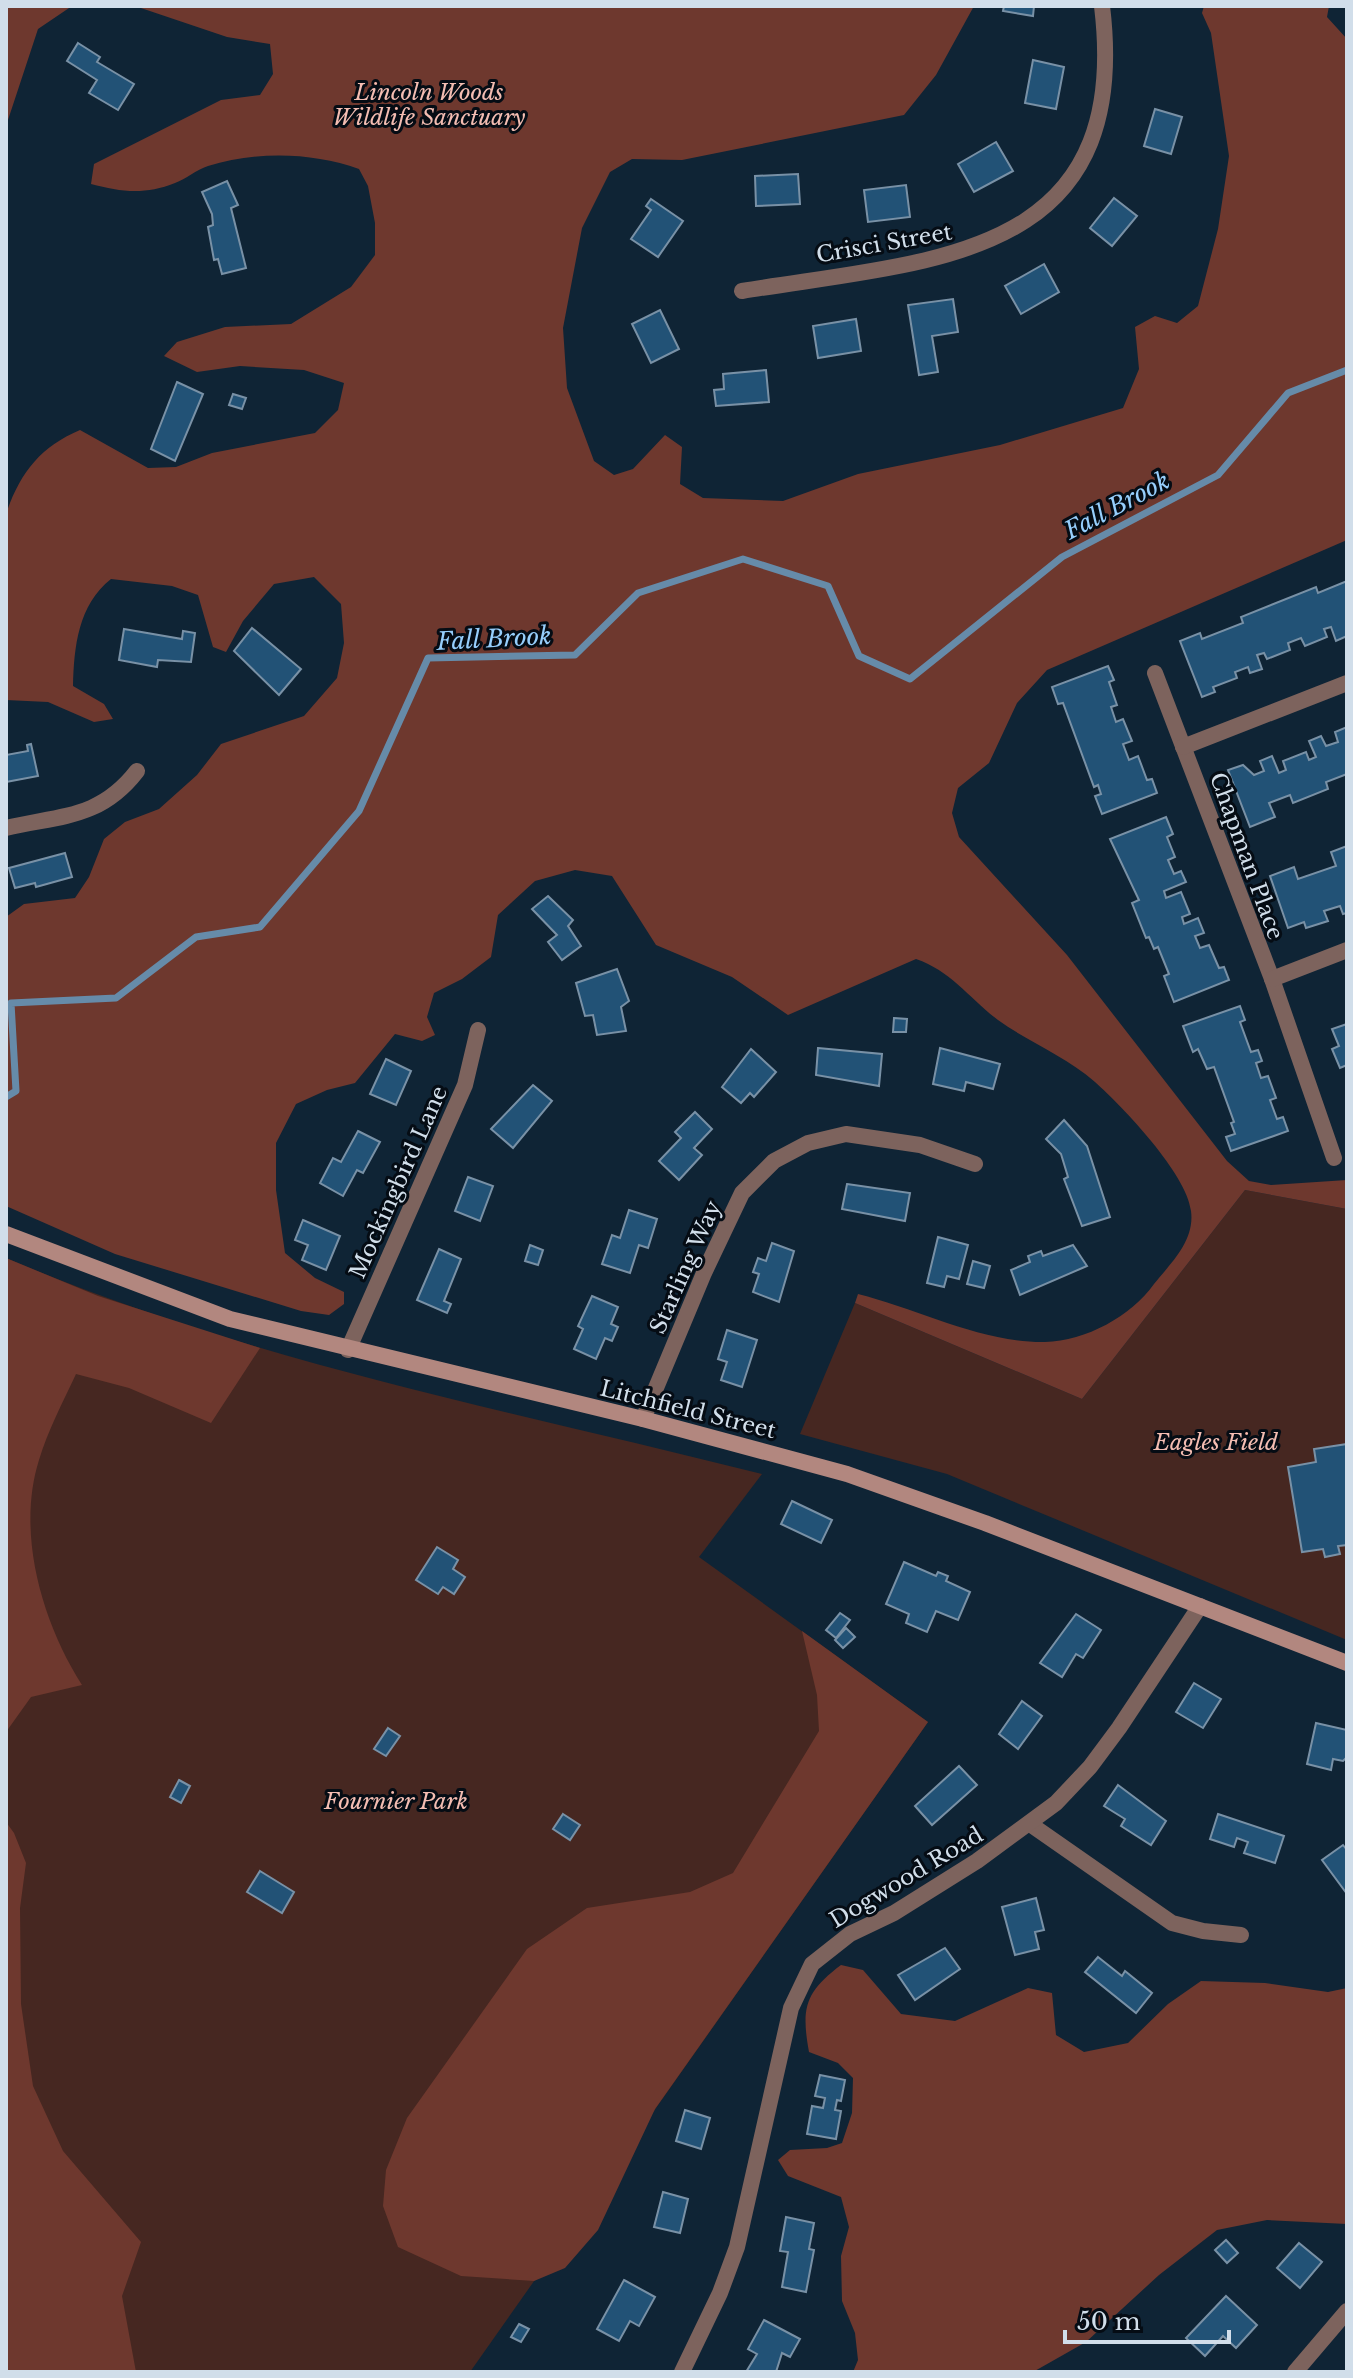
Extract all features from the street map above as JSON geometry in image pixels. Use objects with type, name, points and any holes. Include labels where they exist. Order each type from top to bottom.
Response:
[{"type":"main road","name":"Litchfield Street","points":[[6,1234],[183,1305],[348,1350],[643,1419],[847,1474],[1347,1663]]},
{"type":"street","name":"Crisci Street","points":[[742,291],[954,255],[1000,238],[1040,210],[1073,174],[1097,131],[1106,84],[1102,6]]},
{"type":"street","name":"Chapman Place","points":[[1155,673],[1252,937],[1272,979],[1334,1158]]},
{"type":"street","points":[[1183,747],[1347,683]]},
{"type":"street","points":[[6,828],[99,807],[120,794],[137,771]]},
{"type":"street","points":[[1272,979],[1347,950]]},
{"type":"street","name":"Mockingbird Lane","points":[[348,1350],[465,1085],[478,1030]]},
{"type":"street","name":"Starling Way","points":[[643,1419],[704,1273],[742,1193],[774,1161],[808,1143],[846,1134],[920,1145],[975,1164]]},
{"type":"street","name":"Dogwood Road","points":[[682,2372],[720,2293],[737,2247],[791,2008],[812,1964],[850,1934],[894,1913],[1030,1824],[1090,1767],[1200,1606]]},
{"type":"street","points":[[1030,1824],[1172,1923],[1203,1931],[1241,1935]]},
{"type":"street","points":[[1295,2372],[1347,2311]]},
{"type":"green space","points":[[6,6],[72,6],[38,29],[6,126]]},
{"type":"green space","name":"Lincoln Woods Wildlife Sanctuary","points":[[135,6],[974,6],[936,75],[904,115],[682,160],[632,159],[610,172],[582,228],[563,328],[567,388],[594,461],[614,475],[633,469],[665,435],[682,447],[680,484],[703,498],[783,501],[858,474],[1000,445],[1123,408],[1139,369],[1135,327],[1155,316],[1177,323],[1198,306],[1218,229],[1229,156],[1211,33],[1202,13],[1204,6],[1329,6],[1327,17],[1347,39],[1347,540],[1047,670],[1017,703],[989,763],[958,788],[952,813],[959,837],[1067,955],[1227,1161],[1249,1181],[1271,1185],[1347,1180],[1347,1209],[1245,1190],[1082,1399],[855,1303],[858,1294],[974,1331],[1021,1341],[1061,1341],[1076,1337],[1106,1325],[1133,1306],[1174,1260],[1189,1232],[1191,1211],[1187,1196],[1152,1142],[1095,1082],[1072,1064],[998,1020],[940,970],[916,959],[788,1015],[732,977],[656,945],[612,876],[575,870],[535,881],[498,915],[491,957],[462,979],[434,993],[427,1017],[435,1035],[422,1041],[395,1034],[355,1083],[327,1090],[296,1104],[276,1143],[276,1190],[285,1253],[315,1278],[344,1292],[344,1304],[329,1315],[301,1311],[115,1254],[6,1206],[6,917],[24,904],[75,898],[89,877],[104,839],[125,822],[159,809],[197,775],[221,744],[304,716],[337,678],[344,643],[341,604],[314,577],[274,584],[243,621],[226,652],[213,647],[198,595],[172,586],[111,579],[91,601],[80,628],[73,686],[104,704],[113,719],[94,722],[48,702],[6,700],[6,514],[18,486],[33,463],[54,445],[80,430],[148,468],[176,467],[212,453],[315,433],[338,410],[344,383],[304,370],[240,366],[197,372],[164,356],[177,342],[225,327],[291,324],[351,287],[375,255],[375,223],[368,186],[359,169],[341,163],[303,157],[264,156],[208,166],[164,187],[143,191],[91,184],[94,164],[221,100],[260,95],[273,74],[270,44],[227,37]]},
{"type":"green space","name":"Eagles Field","points":[[1245,1190],[1347,1209],[1347,1640],[947,1474],[800,1434],[855,1303],[1082,1399]]},
{"type":"green space","name":"Fournier Park","points":[[6,1258],[97,1294],[284,1355],[762,1474],[699,1557],[928,1722],[470,2372],[6,2372]]},
{"type":"green space","points":[[6,1258],[98,1296],[260,1348],[211,1423],[129,1388],[76,1374],[39,1460],[30,1517],[32,1547],[45,1605],[55,1634],[82,1685],[31,1697],[6,1732]]},
{"type":"green space","points":[[802,1631],[928,1722],[655,2109],[598,2230],[565,2268],[534,2281],[461,2276],[398,2247],[383,2206],[386,2170],[407,2118],[527,1949],[587,1908],[690,1892],[733,1873],[819,1731],[817,1695]]},
{"type":"green space","points":[[6,1822],[26,1863],[20,1908],[21,2004],[33,2086],[63,2151],[141,2242],[122,2296],[136,2372],[6,2372]]},
{"type":"green space","points":[[841,1965],[863,1970],[901,2014],[955,2021],[1028,1988],[1052,1993],[1056,2035],[1084,2052],[1128,2043],[1168,2004],[1201,1981],[1265,1983],[1328,1992],[1347,1988],[1347,2224],[1267,2220],[1217,2230],[1159,2275],[1086,2342],[1033,2372],[853,2372],[858,2360],[855,2333],[842,2301],[841,2256],[849,2227],[841,2197],[788,2176],[778,2160],[790,2150],[827,2148],[842,2143],[852,2113],[853,2078],[838,2063],[809,2052],[806,2024],[808,2002],[813,1993]]},
{"type":"building","points":[[1004,6],[1034,6],[1033,16],[1003,11]]},
{"type":"building","points":[[78,43],[100,57],[97,62],[134,84],[118,110],[89,93],[97,80],[67,61]]},
{"type":"building","points":[[1033,60],[1064,67],[1056,109],[1025,103]]},
{"type":"building","points":[[1155,109],[1182,117],[1171,154],[1144,146]]},
{"type":"building","points":[[996,142],[1013,171],[974,192],[958,164]]},
{"type":"building","points":[[798,174],[800,204],[756,206],[755,176]]},
{"type":"building","points":[[227,181],[238,205],[231,208],[246,268],[222,274],[218,259],[214,260],[208,227],[213,225],[212,214],[202,192]]},
{"type":"building","points":[[906,185],[910,217],[868,222],[864,190]]},
{"type":"building","points":[[1114,198],[1137,216],[1112,246],[1090,228]]},
{"type":"building","points":[[651,199],[683,221],[658,257],[631,239],[651,210],[646,206]]},
{"type":"building","points":[[1044,264],[1059,292],[1021,314],[1005,286]]},
{"type":"building","points":[[953,299],[958,332],[932,336],[938,372],[919,375],[908,305]]},
{"type":"building","points":[[660,310],[679,349],[651,363],[632,324]]},
{"type":"building","points":[[856,319],[861,351],[818,358],[813,326]]},
{"type":"building","points":[[766,370],[769,402],[716,406],[714,390],[724,389],[723,374]]},
{"type":"building","points":[[177,382],[203,394],[175,461],[151,449]]},
{"type":"building","points":[[233,394],[246,398],[242,409],[229,405]]},
{"type":"building","points":[[1347,581],[1347,636],[1336,641],[1331,627],[1324,629],[1327,637],[1305,646],[1301,638],[1288,643],[1290,650],[1267,659],[1264,653],[1257,655],[1262,669],[1250,673],[1248,667],[1235,672],[1237,678],[1213,687],[1215,692],[1202,697],[1180,641],[1200,633],[1202,639],[1243,623],[1241,617],[1316,587],[1318,593]]},
{"type":"building","points":[[252,628],[301,669],[279,695],[234,651]]},
{"type":"building","points":[[124,629],[182,639],[183,631],[195,633],[191,662],[158,660],[157,667],[119,660]]},
{"type":"building","points":[[1108,666],[1114,680],[1109,682],[1117,705],[1111,707],[1116,722],[1123,719],[1132,741],[1123,744],[1129,760],[1138,756],[1147,780],[1152,779],[1157,793],[1102,814],[1095,796],[1101,794],[1098,785],[1094,787],[1063,703],[1058,704],[1052,687]]},
{"type":"building","points":[[1347,727],[1347,774],[1326,782],[1328,789],[1293,803],[1290,795],[1269,803],[1275,817],[1250,827],[1228,770],[1243,765],[1254,775],[1264,771],[1260,761],[1272,756],[1279,773],[1286,770],[1283,761],[1306,752],[1309,760],[1316,757],[1309,741],[1321,736],[1326,746],[1338,742],[1335,732]]},
{"type":"building","points":[[31,744],[38,776],[6,782],[6,755],[28,751],[27,745]]},
{"type":"building","points":[[1166,817],[1173,834],[1167,837],[1175,857],[1168,860],[1174,874],[1181,871],[1186,882],[1164,891],[1166,898],[1181,892],[1190,914],[1182,917],[1184,924],[1198,918],[1204,933],[1195,936],[1200,948],[1209,945],[1219,968],[1224,967],[1229,980],[1174,1002],[1164,976],[1169,974],[1158,947],[1154,949],[1149,937],[1146,938],[1132,903],[1139,900],[1110,839]]},
{"type":"building","points":[[1347,846],[1347,913],[1343,914],[1340,906],[1324,911],[1328,921],[1306,928],[1304,922],[1288,928],[1270,876],[1294,867],[1298,879],[1336,866],[1331,852]]},
{"type":"building","points":[[65,853],[72,877],[36,887],[35,883],[15,888],[9,868]]},
{"type":"building","points":[[548,896],[573,920],[568,926],[581,946],[562,960],[548,942],[557,935],[532,909]]},
{"type":"building","points":[[617,969],[629,1001],[621,1007],[626,1031],[597,1035],[593,1015],[585,1016],[576,983]]},
{"type":"building","points":[[1240,1006],[1245,1020],[1240,1022],[1251,1052],[1258,1050],[1262,1061],[1256,1063],[1261,1078],[1268,1076],[1276,1098],[1270,1100],[1277,1119],[1283,1117],[1288,1131],[1231,1151],[1226,1137],[1235,1134],[1231,1123],[1234,1122],[1214,1067],[1207,1069],[1198,1049],[1193,1052],[1183,1026]]},
{"type":"building","points":[[894,1018],[907,1019],[906,1032],[893,1032]]},
{"type":"building","points":[[1347,1024],[1347,1065],[1340,1068],[1332,1049],[1339,1046],[1332,1029]]},
{"type":"building","points":[[818,1048],[882,1054],[879,1086],[816,1075]]},
{"type":"building","points":[[940,1048],[1000,1064],[993,1089],[966,1082],[964,1091],[933,1084]]},
{"type":"building","points":[[751,1049],[776,1072],[754,1097],[750,1093],[741,1103],[722,1087]]},
{"type":"building","points":[[386,1059],[411,1071],[396,1105],[370,1094]]},
{"type":"building","points":[[533,1085],[552,1101],[513,1148],[491,1129]]},
{"type":"building","points":[[695,1112],[712,1129],[694,1148],[702,1155],[679,1180],[659,1161],[681,1138],[675,1132]]},
{"type":"building","points":[[1064,1120],[1087,1146],[1110,1217],[1082,1226],[1064,1179],[1068,1177],[1061,1154],[1046,1139]]},
{"type":"building","points":[[358,1131],[380,1142],[363,1173],[357,1170],[343,1196],[320,1183],[333,1158],[341,1162]]},
{"type":"building","points":[[468,1177],[493,1186],[480,1221],[455,1211]]},
{"type":"building","points":[[847,1184],[910,1193],[905,1221],[842,1209]]},
{"type":"building","points":[[629,1210],[657,1219],[648,1248],[639,1245],[630,1273],[602,1264],[612,1235],[620,1238]]},
{"type":"building","points":[[303,1220],[340,1236],[326,1270],[302,1260],[308,1245],[295,1240]]},
{"type":"building","points":[[938,1237],[968,1245],[959,1279],[947,1276],[944,1287],[927,1283]]},
{"type":"building","points":[[772,1243],[794,1251],[779,1302],[753,1292],[759,1274],[753,1272],[758,1258],[766,1261]]},
{"type":"building","points":[[530,1245],[543,1250],[538,1265],[525,1261]]},
{"type":"building","points":[[1073,1245],[1087,1266],[1020,1295],[1011,1270],[1030,1262],[1028,1256],[1041,1251],[1043,1256]]},
{"type":"building","points":[[439,1249],[461,1259],[444,1301],[451,1304],[447,1313],[417,1300]]},
{"type":"building","points":[[973,1261],[990,1266],[984,1288],[967,1284]]},
{"type":"building","points":[[592,1296],[618,1307],[611,1324],[618,1327],[612,1341],[605,1338],[596,1359],[574,1349],[583,1329],[578,1326]]},
{"type":"building","points":[[727,1330],[757,1340],[742,1387],[721,1380],[727,1362],[718,1359]]},
{"type":"building","points":[[1347,1444],[1347,1545],[1338,1546],[1340,1554],[1325,1557],[1323,1549],[1302,1552],[1288,1467],[1316,1462],[1314,1449]]},
{"type":"building","points":[[792,1501],[832,1520],[821,1543],[781,1524]]},
{"type":"building","points":[[437,1547],[458,1560],[453,1569],[465,1577],[454,1594],[443,1587],[438,1594],[416,1580]]},
{"type":"building","points":[[904,1562],[936,1576],[938,1572],[948,1576],[946,1581],[970,1592],[958,1620],[936,1611],[927,1632],[906,1623],[909,1614],[886,1604]]},
{"type":"building","points":[[840,1613],[850,1620],[836,1638],[826,1630]]},
{"type":"building","points":[[1076,1614],[1101,1630],[1083,1658],[1076,1654],[1062,1677],[1040,1663]]},
{"type":"building","points":[[846,1628],[855,1637],[843,1648],[835,1640]]},
{"type":"building","points":[[1194,1683],[1221,1699],[1203,1728],[1176,1712]]},
{"type":"building","points":[[1022,1701],[1042,1716],[1018,1749],[999,1734]]},
{"type":"building","points":[[1316,1723],[1347,1730],[1347,1757],[1343,1761],[1333,1759],[1331,1770],[1307,1764]]},
{"type":"building","points":[[388,1728],[400,1736],[386,1756],[374,1749]]},
{"type":"building","points":[[959,1766],[977,1785],[932,1825],[915,1806]]},
{"type":"building","points":[[179,1780],[190,1786],[181,1803],[170,1797]]},
{"type":"building","points":[[1118,1785],[1166,1821],[1151,1845],[1121,1826],[1125,1819],[1104,1806]]},
{"type":"building","points":[[563,1814],[580,1825],[570,1840],[553,1829]]},
{"type":"building","points":[[1218,1814],[1284,1836],[1275,1863],[1244,1853],[1248,1842],[1237,1838],[1234,1847],[1210,1839]]},
{"type":"building","points":[[1343,1845],[1347,1850],[1347,1894],[1322,1860]]},
{"type":"building","points":[[260,1871],[294,1892],[282,1913],[247,1892]]},
{"type":"building","points":[[1036,1898],[1044,1930],[1035,1932],[1039,1949],[1015,1955],[1002,1907]]},
{"type":"building","points":[[945,1948],[960,1969],[915,2000],[898,1975]]},
{"type":"building","points":[[1098,1957],[1122,1976],[1125,1971],[1152,1993],[1136,2013],[1085,1972]]},
{"type":"building","points":[[820,2075],[845,2080],[841,2101],[837,2100],[835,2110],[841,2111],[836,2139],[807,2134],[812,2106],[823,2108],[825,2098],[815,2096]]},
{"type":"building","points":[[685,2110],[710,2118],[701,2149],[676,2141]]},
{"type":"building","points":[[663,2192],[688,2199],[680,2233],[654,2227]]},
{"type":"building","points":[[786,2217],[814,2223],[809,2249],[814,2250],[806,2292],[782,2287],[788,2252],[780,2251]]},
{"type":"building","points":[[1226,2240],[1238,2253],[1227,2263],[1215,2250]]},
{"type":"building","points":[[1299,2243],[1322,2262],[1300,2288],[1277,2268]]},
{"type":"building","points":[[624,2280],[655,2297],[639,2326],[630,2321],[619,2341],[597,2329]]},
{"type":"building","points":[[1226,2296],[1257,2325],[1236,2348],[1223,2336],[1205,2356],[1186,2338]]},
{"type":"building","points":[[764,2320],[800,2339],[790,2357],[782,2353],[776,2372],[746,2372],[757,2354],[748,2349]]},
{"type":"building","points":[[519,2324],[529,2329],[521,2342],[511,2337]]},
{"type":"waterway","name":"Fall Brook","points":[[6,1097],[16,1091],[11,1003],[116,998],[196,937],[260,927],[359,811],[428,658],[575,655],[638,593],[743,559],[828,586],[859,656],[910,679],[1062,557],[1218,475],[1288,393],[1347,370]]}]
